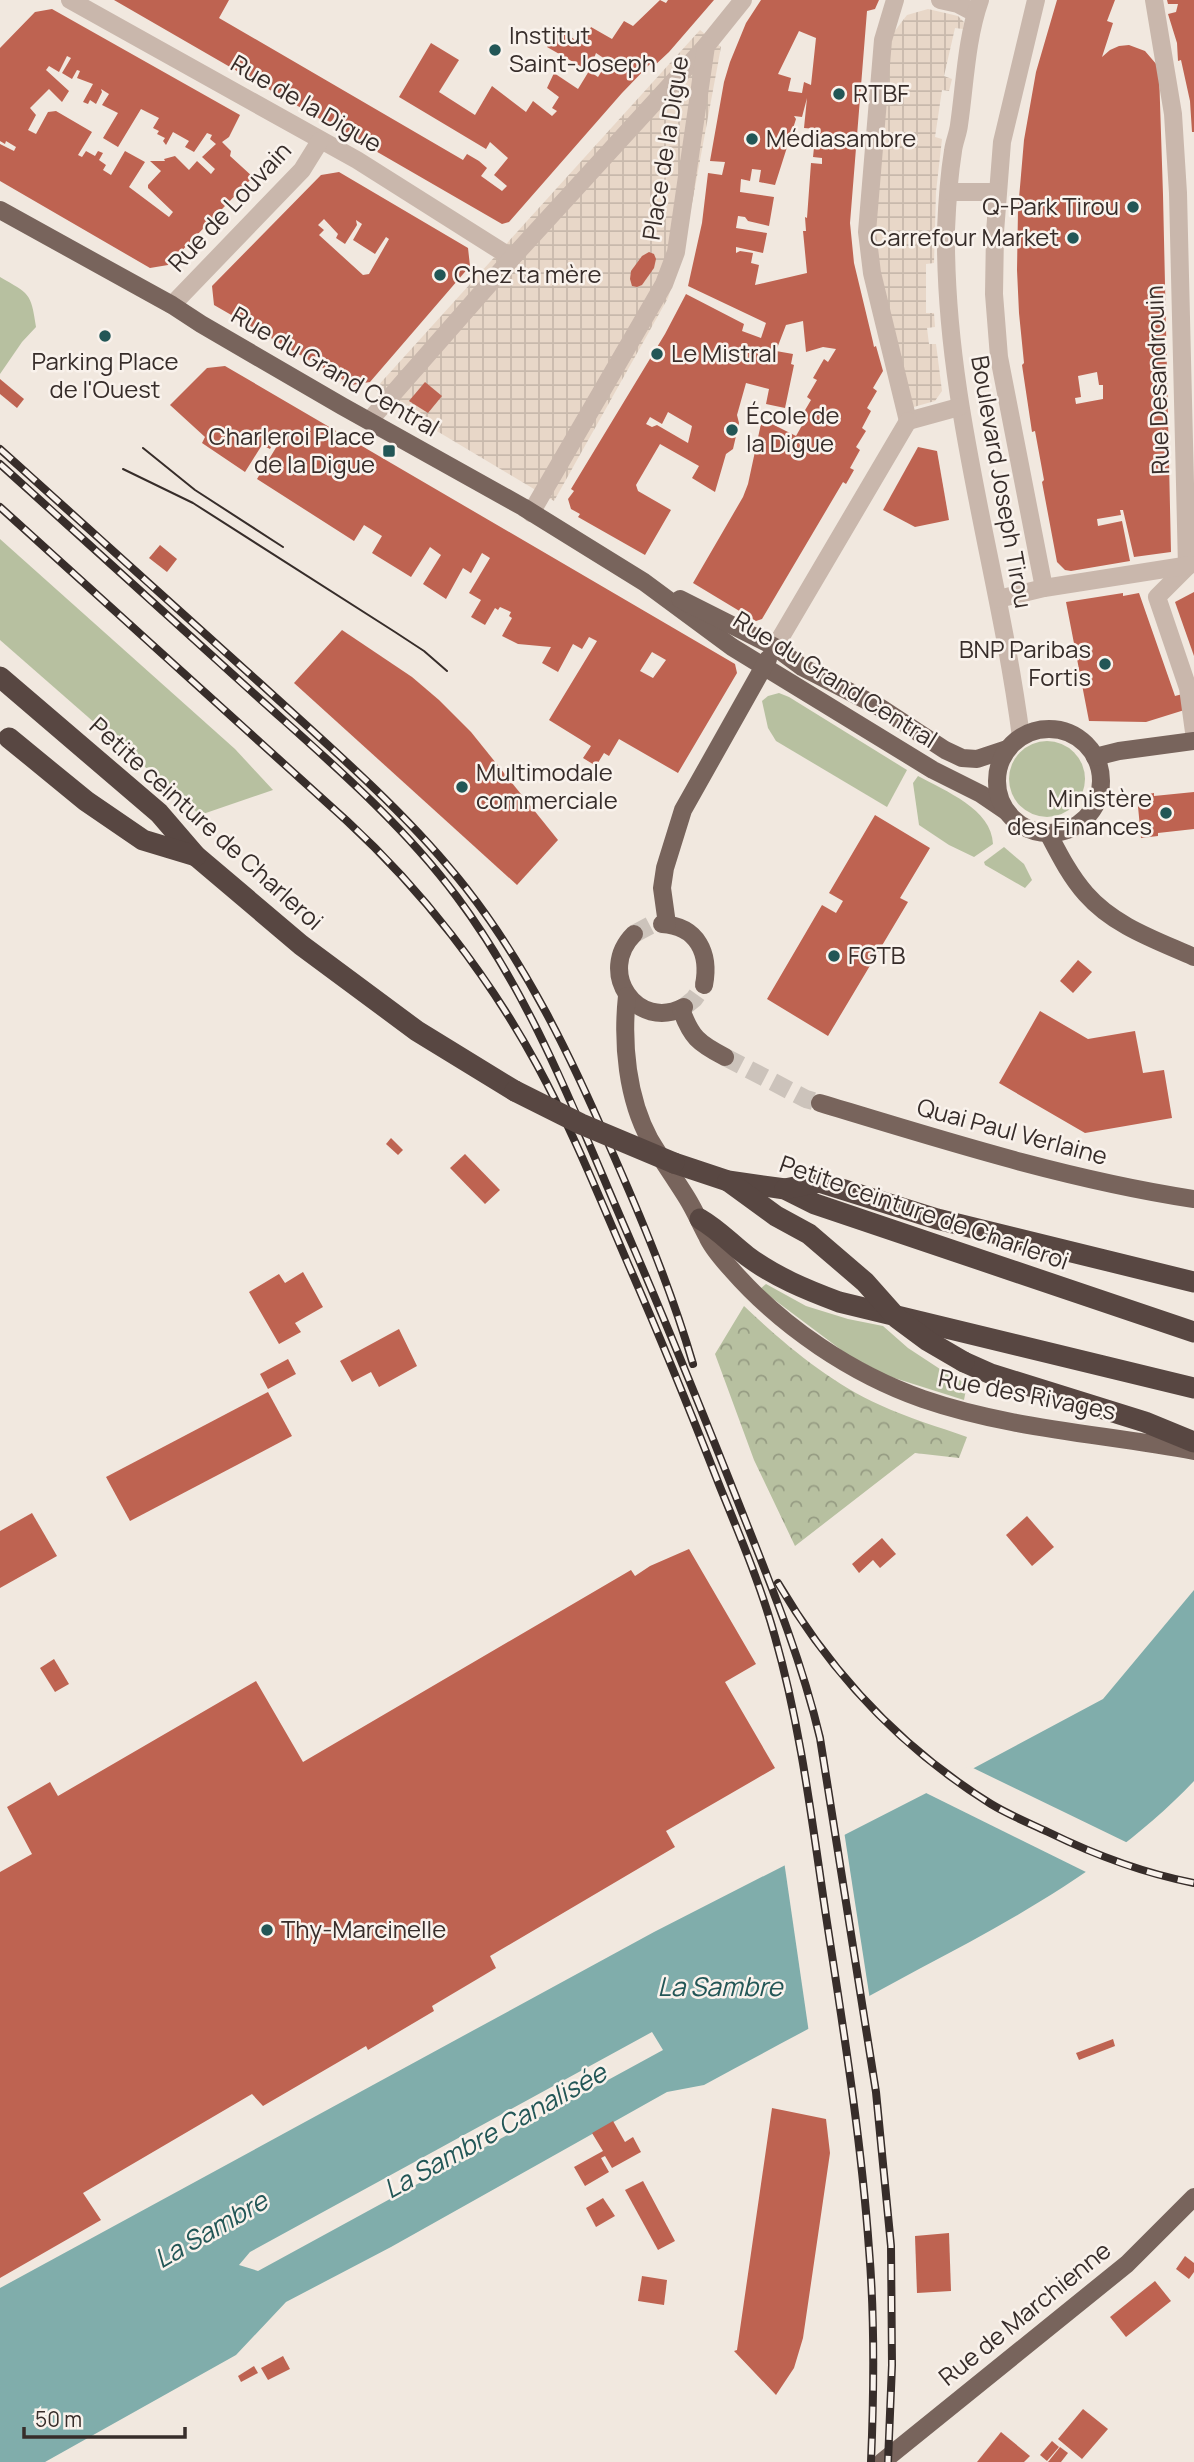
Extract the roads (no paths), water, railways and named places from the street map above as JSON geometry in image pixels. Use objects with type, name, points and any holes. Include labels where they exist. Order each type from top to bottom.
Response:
[{"type":"highway","name":"Petite ceinture de Charleroi","points":[[0,677],[159,813],[196,856],[301,945],[417,1031],[515,1091],[581,1124],[674,1163],[728,1181],[785,1189],[815,1205],[1194,1332]]},
{"type":"highway","points":[[4,734],[86,801],[143,840],[196,856]]},
{"type":"highway","points":[[728,1181],[776,1216],[809,1234],[865,1282],[897,1318],[928,1341],[964,1362],[991,1374],[1145,1422],[1194,1442]]},
{"type":"highway","points":[[785,1189],[819,1182],[937,1219],[1194,1282]]},
{"type":"highway","points":[[701,1219],[720,1230],[747,1255],[804,1289],[839,1302],[1194,1388]]},
{"type":"main road","name":"Rue du Grand Central","points":[[0,210],[172,305],[531,513],[644,582],[775,647],[802,667],[881,708],[962,758],[977,759],[1014,743]]},
{"type":"main road","name":"Rue du Grand Central","points":[[644,582],[726,644],[933,770],[981,794],[1006,811]]},
{"type":"main road","points":[[704,985],[707,969],[704,953],[695,938],[682,928],[664,924],[664,868],[683,810],[775,647]]},
{"type":"main road","points":[[1048,729],[1075,736],[1095,757],[1101,780],[1095,804],[1077,825],[1048,833],[1032,831],[1017,823],[1006,811],[999,796],[999,764],[1014,743],[1033,731],[1048,729]]},
{"type":"main road","points":[[1095,757],[1194,741]]},
{"type":"main road","points":[[1048,833],[1085,893],[1105,912],[1128,928],[1194,957]]},
{"type":"main road","name":"Rue des Rivages","points":[[634,934],[625,943],[618,968],[619,979],[627,996],[624,1020],[625,1053],[634,1097],[649,1138],[701,1219],[707,1238],[732,1270],[766,1305],[849,1365],[923,1399],[986,1416],[1194,1451]]},
{"type":"main road","points":[[627,996],[638,1006],[652,1012],[667,1013],[682,1008],[690,1033],[711,1050],[725,1057]]},
{"type":"main road","name":"Quai Paul Verlaine","points":[[820,1103],[952,1143],[1145,1191],[1194,1199]]},
{"type":"main road","name":"Rue de Marchienne","points":[[882,2462],[1127,2264],[1194,2197]]},
{"type":"street","name":"Rue de la Digue","points":[[71,0],[357,160],[512,258]]},
{"type":"street","points":[[706,46],[743,0]]},
{"type":"street","points":[[775,647],[908,421],[872,273],[867,232],[883,40],[895,0]]},
{"type":"street","points":[[940,0],[978,6]]},
{"type":"street","name":"Boulevard Joseph Tirou","points":[[1036,0],[1002,142],[993,294],[999,357],[1044,588]]},
{"type":"street","name":"Rue Desandrouin","points":[[1154,0],[1171,92],[1178,193],[1191,565]]},
{"type":"street","name":"Boulevard Joseph Tirou","points":[[978,6],[953,150],[946,229],[948,275],[959,407],[998,599],[1014,743]]},
{"type":"street","name":"Place de la Digue","points":[[370,420],[512,258],[706,46]]},
{"type":"street","name":"Place de la Digue","points":[[531,513],[666,279],[676,252],[706,46]]},
{"type":"street","name":"Rue de Louvain","points":[[172,305],[302,170],[320,141]]},
{"type":"street","points":[[950,192],[997,192]]},
{"type":"street","points":[[1178,193],[1194,210]]},
{"type":"street","points":[[908,421],[959,407]]},
{"type":"street","points":[[998,599],[1044,588],[1191,565]]},
{"type":"street","points":[[1191,565],[1157,597],[1188,688],[1194,732]]},
{"type":"water","name":"La Sambre","points":[[1194,1590],[1194,1781],[1132,1838],[1099,1863],[1029,1908],[956,1949],[704,2085],[667,2092],[391,2247],[286,2302],[236,2355],[45,2462],[0,2462],[0,2288],[654,1932],[944,1784],[1103,1699]],"holes":[[[652,2032],[663,2050],[258,2271],[239,2265],[250,2252]]]},
{"type":"tunnel","points":[[634,934],[651,925],[662,924]]},
{"type":"tunnel","points":[[684,1007],[704,985]]},
{"type":"tunnel","points":[[725,1057],[806,1099],[820,1103]]},
{"type":"tram line","points":[[143,448],[195,490],[283,547]]},
{"type":"tram line","points":[[123,469],[193,503],[424,651],[447,671]]},
{"type":"railway","points":[[0,449],[368,783],[419,834],[466,888],[509,948],[546,1012],[579,1078],[655,1253],[693,1364]]},
{"type":"railway","points":[[0,464],[338,769],[412,843],[457,897],[485,937],[533,1021],[554,1065],[675,1346],[766,1572],[796,1654],[820,1738],[876,2092],[891,2246],[892,2365],[888,2462]]},
{"type":"railway","points":[[0,507],[347,821],[427,905],[475,966],[518,1032],[562,1114],[585,1164],[664,1348],[750,1561],[769,1618],[792,1706],[811,1810],[861,2165],[872,2302],[871,2462]]},
{"type":"railway","points":[[778,1583],[821,1648],[845,1678],[898,1733],[958,1782],[1005,1812],[1083,1848],[1138,1869],[1194,1883]]},
{"type":"place","name":"Institut Saint-Joseph","points":[[495,50]]},
{"type":"place","name":"RTBF","points":[[839,94]]},
{"type":"place","name":"Médiasambre","points":[[752,139]]},
{"type":"place","name":"Q-Park Tirou","points":[[1133,207]]},
{"type":"place","name":"Carrefour Market","points":[[1073,238]]},
{"type":"place","name":"Chez ta mère","points":[[440,275]]},
{"type":"place","name":"Parking Place de l'Ouest","points":[[105,336]]},
{"type":"place","name":"Le Mistral","points":[[657,354]]},
{"type":"place","name":"École de la Digue","points":[[732,430]]},
{"type":"place","name":"Charleroi Place de la Digue","points":[[389,451]]},
{"type":"place","name":"BNP Paribas Fortis","points":[[1105,664]]},
{"type":"place","name":"Multimodale commerciale","points":[[462,787]]},
{"type":"place","name":"Ministère des Finances","points":[[1166,813]]},
{"type":"place","name":"FGTB","points":[[834,956]]},
{"type":"place","name":"Thy-Marcinelle","points":[[267,1930]]},
{"type":"water label","name":"La Sambre Canalisée","points":[[495,2131]]}]
